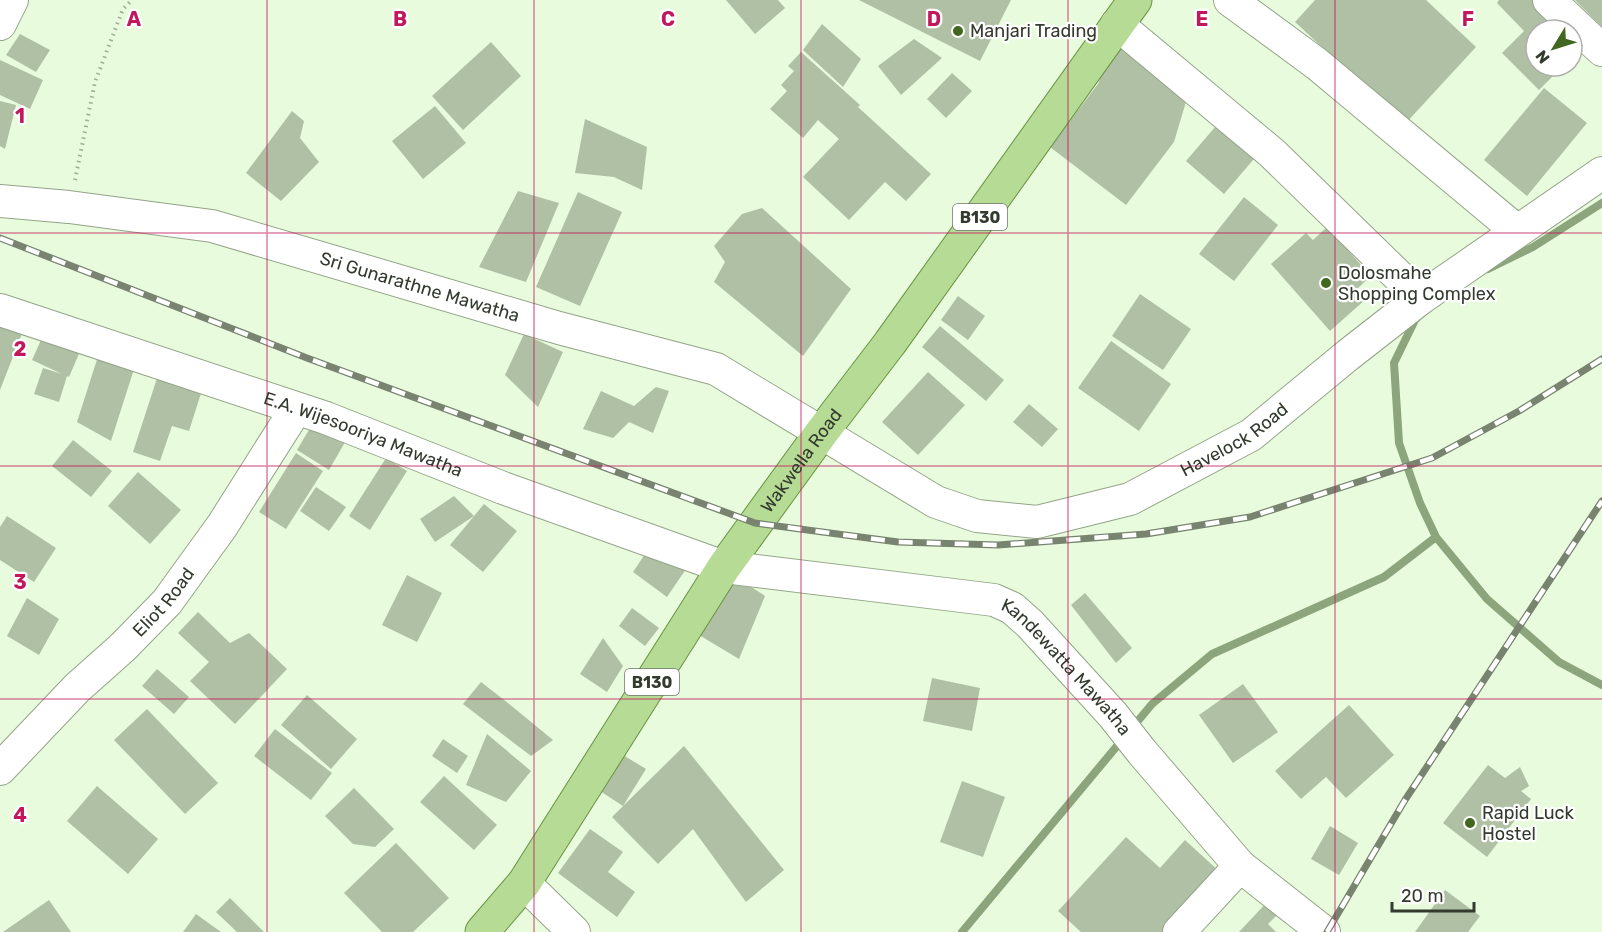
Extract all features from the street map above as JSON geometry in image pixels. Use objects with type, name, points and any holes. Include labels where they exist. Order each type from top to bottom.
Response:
[{"type":"main road","name":"Wakwella Road","points":[[482,932],[524,883],[724,567],[890,343],[1126,12]]},
{"type":"street","points":[[0,24],[12,0]]},
{"type":"street","points":[[1230,0],[1317,64],[1517,231]]},
{"type":"street","points":[[1549,0],[1602,51]]},
{"type":"street","points":[[1126,12],[1421,298]]},
{"type":"street","name":"Havelock Road","points":[[822,432],[936,502],[977,516],[1037,522],[1130,499],[1251,435],[1421,298],[1602,173]]},
{"type":"street","name":"Sri Gunarathne Mawatha","points":[[0,201],[69,207],[212,226],[559,328],[716,369],[822,432]]},
{"type":"street","name":"E.A. Wijesooriya Mawatha","points":[[0,310],[326,418],[503,488],[724,567]]},
{"type":"street","name":"Eliot Road","points":[[0,769],[77,687],[123,647],[167,602],[222,526],[296,409]]},
{"type":"street","name":"Kandewatta Mawatha","points":[[724,567],[994,600],[1012,608],[1030,624],[1113,715],[1240,866],[1324,932]]},
{"type":"street","points":[[1179,932],[1240,866]]},
{"type":"street","points":[[524,883],[574,932]]},
{"type":"path","points":[[69,207],[95,82],[123,9],[132,0]]},
{"type":"building","points":[[726,0],[778,0],[785,8],[755,34]]},
{"type":"building","name":"Manjari Trading","points":[[859,0],[1011,0],[980,61]]},
{"type":"building","points":[[1315,0],[1426,0],[1476,47],[1405,124],[1295,22]]},
{"type":"building","points":[[1499,0],[1542,0],[1560,18],[1524,18],[1524,31],[1497,3]]},
{"type":"building","points":[[1575,0],[1602,0],[1602,27]]},
{"type":"building","points":[[822,24],[861,59],[843,87],[803,50]]},
{"type":"building","points":[[1524,31],[1524,75],[1502,53]]},
{"type":"building","points":[[20,34],[50,50],[36,72],[6,55]]},
{"type":"building","points":[[1116,37],[1188,95],[1174,142],[1126,205],[1050,147],[1098,84]]},
{"type":"building","points":[[914,39],[942,58],[901,95],[878,66]]},
{"type":"building","points":[[491,42],[521,76],[463,130],[432,96]]},
{"type":"building","points":[[801,52],[931,174],[906,201],[885,182],[849,220],[803,177],[839,139],[818,120],[803,138],[770,109],[787,91],[781,85],[794,71],[788,66]]},
{"type":"building","points":[[0,60],[43,80],[30,109],[0,95]]},
{"type":"building","points":[[952,73],[972,91],[946,118],[927,99]]},
{"type":"building","points":[[1527,78],[1551,78],[1539,90]]},
{"type":"building","points":[[1544,88],[1587,123],[1527,196],[1484,160]]},
{"type":"building","points":[[0,101],[16,105],[5,149],[0,146]]},
{"type":"building","points":[[435,106],[466,143],[423,179],[392,141]]},
{"type":"building","points":[[292,111],[304,121],[300,138],[319,162],[281,201],[246,173]]},
{"type":"building","points":[[585,119],[647,147],[642,190],[614,177],[575,173]]},
{"type":"building","points":[[1221,120],[1259,153],[1224,194],[1186,161]]},
{"type":"building","points":[[518,191],[559,203],[526,282],[479,267]]},
{"type":"building","points":[[578,192],[622,212],[580,306],[536,287]]},
{"type":"building","points":[[1244,197],[1278,225],[1234,281],[1199,254]]},
{"type":"building","points":[[762,208],[851,289],[803,356],[714,282],[725,262],[714,246],[742,214]]},
{"type":"building","name":"Dolosmahe Shopping Complex","points":[[1327,227],[1371,276],[1357,289],[1366,299],[1330,331],[1271,264],[1306,233],[1313,240]]},
{"type":"building","points":[[1140,294],[1191,329],[1163,370],[1112,336]]},
{"type":"building","points":[[958,296],[985,316],[968,340],[941,320]]},
{"type":"building","points":[[0,322],[23,331],[0,390]]},
{"type":"building","points":[[940,326],[1004,380],[986,401],[922,347]]},
{"type":"building","points":[[45,331],[82,347],[69,377],[67,376],[59,402],[34,394],[43,368],[62,374],[32,360]]},
{"type":"building","points":[[524,334],[563,352],[538,407],[505,375]]},
{"type":"building","points":[[1111,341],[1171,384],[1139,431],[1078,388]]},
{"type":"building","points":[[100,350],[135,366],[111,441],[77,422]]},
{"type":"building","points":[[159,372],[203,387],[189,431],[172,426],[160,461],[133,452]]},
{"type":"building","points":[[928,372],[965,405],[918,455],[882,422]]},
{"type":"building","points":[[656,387],[669,391],[653,433],[629,422],[613,438],[583,429],[601,391],[634,406]]},
{"type":"building","points":[[1029,404],[1058,429],[1042,447],[1013,422]]},
{"type":"building","points":[[316,418],[348,437],[329,470],[297,450]]},
{"type":"building","points":[[73,440],[112,471],[91,497],[52,466]]},
{"type":"building","points":[[296,453],[323,471],[286,529],[259,512]]},
{"type":"building","points":[[386,458],[407,471],[370,530],[349,516]]},
{"type":"building","points":[[138,472],[181,510],[150,544],[108,506]]},
{"type":"building","points":[[316,487],[346,507],[329,531],[300,511]]},
{"type":"building","points":[[454,496],[474,516],[435,542],[420,519]]},
{"type":"building","points":[[484,504],[517,531],[483,572],[450,545]]},
{"type":"building","points":[[7,516],[56,548],[34,582],[0,560],[0,527]]},
{"type":"building","points":[[645,554],[686,569],[667,597],[633,572]]},
{"type":"building","points":[[407,575],[442,593],[417,642],[382,625]]},
{"type":"building","points":[[736,577],[765,596],[739,659],[699,635]]},
{"type":"building","points":[[1085,593],[1132,648],[1116,663],[1071,605]]},
{"type":"building","points":[[27,598],[59,619],[39,655],[7,636]]},
{"type":"building","points":[[632,608],[659,628],[645,646],[619,626]]},
{"type":"building","points":[[198,612],[230,643],[249,633],[287,669],[235,724],[190,681],[209,662],[178,633]]},
{"type":"building","points":[[603,638],[623,666],[607,692],[580,674]]},
{"type":"building","points":[[157,669],[189,697],[174,714],[142,686]]},
{"type":"building","points":[[932,678],[980,688],[972,731],[923,721]]},
{"type":"building","points":[[481,682],[553,740],[531,756],[463,704]]},
{"type":"building","points":[[1243,684],[1278,732],[1233,763],[1199,715]]},
{"type":"building","points":[[307,695],[357,739],[331,769],[281,725]]},
{"type":"building","points":[[1349,705],[1394,755],[1346,798],[1326,777],[1301,799],[1275,771]]},
{"type":"building","points":[[147,709],[218,783],[185,814],[114,740]]},
{"type":"building","points":[[275,729],[332,773],[311,800],[254,756]]},
{"type":"building","points":[[487,734],[531,771],[506,802],[466,785]]},
{"type":"building","points":[[443,739],[468,756],[457,773],[432,756]]},
{"type":"building","points":[[684,746],[784,870],[746,902],[693,829],[658,864],[612,817]]},
{"type":"building","points":[[623,755],[646,769],[623,806],[600,791]]},
{"type":"building","points":[[1488,765],[1505,778],[1520,767],[1529,786],[1521,791],[1531,799],[1487,857],[1443,823]]},
{"type":"building","points":[[444,776],[497,825],[474,850],[420,802]]},
{"type":"building","points":[[962,781],[1005,797],[983,857],[940,842]]},
{"type":"building","points":[[97,786],[158,839],[128,874],[67,821]]},
{"type":"building","points":[[354,788],[394,829],[375,847],[353,844],[325,816]]},
{"type":"building","points":[[1330,826],[1358,843],[1339,875],[1311,859]]},
{"type":"building","points":[[590,829],[623,852],[608,872],[635,892],[617,917],[558,873]]},
{"type":"building","points":[[1126,837],[1160,868],[1185,840],[1221,873],[1168,932],[1081,932],[1058,911]]},
{"type":"building","points":[[396,843],[449,898],[413,932],[382,932],[344,893]]},
{"type":"building","points":[[1445,890],[1480,916],[1468,932],[1415,932]]},
{"type":"building","points":[[230,898],[264,932],[237,932],[216,912]]},
{"type":"building","points":[[49,900],[71,932],[3,932]]},
{"type":"building","points":[[1269,900],[1281,911],[1268,924],[1276,932],[1239,932]]},
{"type":"building","points":[[196,914],[221,932],[183,932]]},
{"type":"waterway","points":[[1488,269],[1533,247],[1602,203]]},
{"type":"waterway","points":[[1418,317],[1394,363],[1399,443],[1420,503],[1436,537],[1487,599],[1559,662],[1602,685]]},
{"type":"waterway","points":[[962,932],[1152,704],[1212,654],[1384,577],[1436,537]]},
{"type":"railway","points":[[0,238],[307,358],[755,523],[898,542],[998,545],[1146,534],[1250,517],[1432,458],[1519,411],[1602,359]]},
{"type":"railway","points":[[1327,932],[1405,800],[1602,501]]},
{"type":"place","name":"Manjari Trading","points":[[958,31]]},
{"type":"place","name":"Dolosmahe Shopping Complex","points":[[1326,283]]},
{"type":"place","name":"Rapid Luck Hostel","points":[[1470,823]]}]
